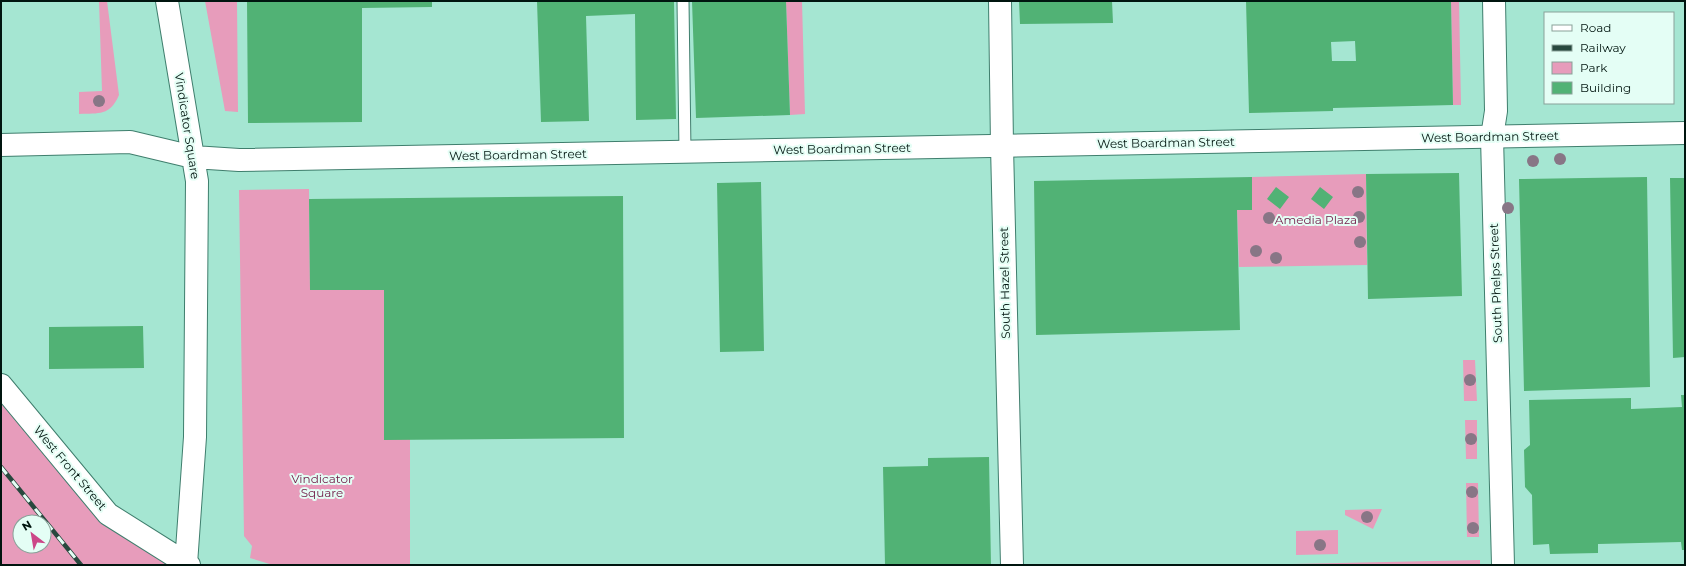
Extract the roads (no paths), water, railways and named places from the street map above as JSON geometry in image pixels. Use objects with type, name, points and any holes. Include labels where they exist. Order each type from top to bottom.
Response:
[{"type":"street","name":"Vindicator Square","points":[[167,1],[197,181],[195,437],[186,565]]},
{"type":"street","name":"South Hazel Street","points":[[1000,1],[1012,565]]},
{"type":"street","name":"South Phelps Street","points":[[1494,1],[1496,111],[1492,137],[1503,565]]},
{"type":"street","name":"West Boardman Street","points":[[1,145],[130,142],[193,156],[239,160],[1685,133]]},
{"type":"street","name":"West Front Street","points":[[1,385],[108,514],[186,565]]},
{"type":"lane","points":[[683,1],[685,152]]},
{"type":"railway","points":[[1,467],[81,565]]},
{"type":"park label","name":"Amedia Plaza","points":[[1316,220]]}]
